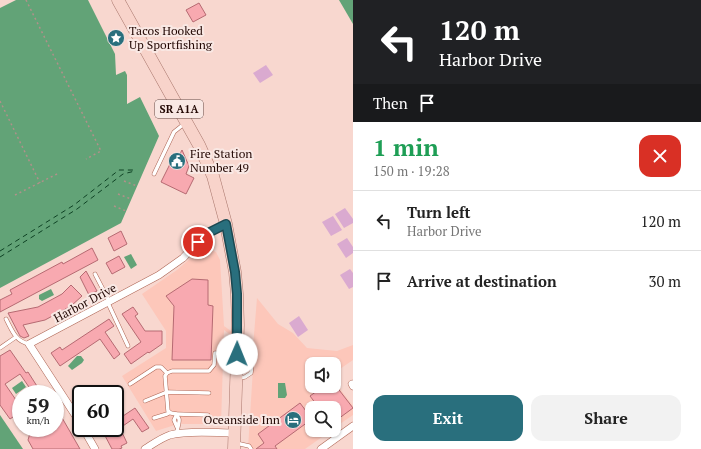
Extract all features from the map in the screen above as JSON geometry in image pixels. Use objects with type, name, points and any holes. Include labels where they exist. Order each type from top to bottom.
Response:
[{"type":"main road","name":"SR A1A","points":[[118,0],[199,145],[212,176],[226,224],[235,272],[237,294],[237,354],[234,442]]},
{"type":"street","name":"Harbor Drive","points":[[29,344],[159,276],[183,258],[206,234],[226,224]]},
{"type":"street","points":[[29,344],[72,410]]},
{"type":"street","points":[[321,449],[353,426]]},
{"type":"street","points":[[145,449],[177,431],[234,442]]},
{"type":"street","points":[[88,437],[95,449]]},
{"type":"lane","points":[[154,174],[174,132],[186,122]]},
{"type":"lane","points":[[95,274],[128,346]]},
{"type":"lane","points":[[6,318],[16,337],[22,342],[29,344]]},
{"type":"lane","points":[[0,348],[16,337]]},
{"type":"lane","points":[[169,412],[165,376],[167,373],[172,370],[209,371],[214,365],[213,353],[237,354]]},
{"type":"lane","points":[[130,384],[156,367],[161,367],[167,373]]},
{"type":"lane","points":[[145,401],[167,392],[209,393]]},
{"type":"lane","points":[[154,418],[168,414],[169,412],[176,414],[208,415]]},
{"type":"lane","points":[[176,414],[174,423],[177,431]]},
{"type":"lane","points":[[234,442],[249,446],[251,449]]},
{"type":"path","points":[[26,0],[102,151],[86,159]]},
{"type":"path","points":[[0,101],[40,183]]},
{"type":"path","points":[[15,195],[59,173]]},
{"type":"path","points":[[124,181],[137,186]]},
{"type":"path","points":[[118,194],[132,199]]},
{"type":"path","points":[[114,206],[126,211]]},
{"type":"shaded area","points":[[16,0],[88,0],[115,54],[116,75],[125,71],[127,75],[127,104],[140,97],[159,136],[121,223],[0,288],[0,8]]},
{"type":"shaded area","points":[[339,0],[353,0],[353,24]]},
{"type":"shaded area","points":[[266,65],[273,75],[260,83],[253,73]]},
{"type":"shaded area","points":[[345,208],[353,219],[353,223],[344,228],[335,214]]},
{"type":"shaded area","points":[[333,216],[342,230],[331,236],[322,222]]},
{"type":"shaded area","points":[[347,238],[353,247],[353,253],[346,258],[337,244]]},
{"type":"shaded area","points":[[209,249],[216,252],[220,260],[224,326],[253,347],[257,298],[278,324],[293,333],[307,348],[337,351],[353,345],[353,360],[341,368],[341,357],[305,357],[305,393],[341,393],[341,390],[353,406],[353,415],[341,423],[341,401],[305,401],[305,437],[322,437],[305,449],[248,449],[254,352],[224,330],[221,424],[178,424],[156,431],[122,376],[166,348],[166,331],[142,294],[177,270],[200,250]]},
{"type":"shaded area","points":[[131,254],[137,265],[131,269],[124,257]]},
{"type":"shaded area","points":[[350,269],[353,273],[353,287],[349,289],[340,275]]},
{"type":"shaded area","points":[[51,289],[54,295],[42,301],[39,299],[39,295]]},
{"type":"shaded area","points":[[299,316],[308,330],[298,337],[289,323]]},
{"type":"shaded area","points":[[77,356],[81,356],[84,360],[72,370],[68,366]]},
{"type":"shaded area","points":[[22,381],[25,385],[16,385]]},
{"type":"shaded area","points":[[278,383],[285,383],[287,395],[285,398],[278,398]]},
{"type":"shaded area","points":[[0,415],[12,433],[12,437],[15,437],[23,449],[0,449]]},
{"type":"building","points":[[199,3],[206,15],[193,22],[186,10]]},
{"type":"building","points":[[182,150],[189,166],[186,174],[194,178],[186,194],[161,182],[170,164],[174,165]]},
{"type":"building","points":[[121,231],[127,244],[114,251],[108,238]]},
{"type":"building","points":[[92,248],[98,260],[0,312],[0,300],[12,294],[10,290],[62,262],[63,264]]},
{"type":"building","points":[[119,256],[125,267],[112,274],[106,263]]},
{"type":"building","points":[[86,271],[97,291],[89,295],[80,277]]},
{"type":"building","points":[[192,279],[208,280],[208,305],[213,306],[211,360],[172,360],[174,306],[166,296]]},
{"type":"building","points":[[71,285],[82,296],[71,306],[45,320],[23,325],[29,336],[24,338],[20,336],[8,313],[38,307],[62,294]]},
{"type":"building","points":[[133,307],[138,314],[135,316],[145,331],[162,331],[162,344],[131,364],[124,354],[141,342],[122,314]]},
{"type":"building","points":[[109,319],[114,326],[105,332],[120,354],[114,359],[100,339],[60,366],[51,353],[60,347],[62,350]]},
{"type":"building","points":[[10,350],[36,385],[28,385],[20,374],[5,384],[12,394],[12,418],[10,419],[0,405],[0,356]]},
{"type":"building","points":[[341,392],[353,408],[341,417],[341,401],[314,401],[310,396],[314,393]]},
{"type":"building","points":[[300,403],[305,410],[305,424],[275,446],[277,449],[256,449],[264,443],[258,434]]},
{"type":"building","points":[[135,408],[149,428],[142,432],[133,419],[124,425],[124,415]]},
{"type":"building","points":[[64,421],[80,449],[33,449],[28,440],[29,437],[64,437]]},
{"type":"building","points":[[106,437],[124,437],[127,443],[121,446],[122,448],[112,449]]},
{"type":"ferry route","points":[[0,251],[74,205],[119,170],[136,170]]},
{"type":"ferry route","points":[[0,257],[77,209],[123,174],[135,171]]},
{"type":"place","name":"Tacos Hooked Up Sportfishing","points":[[116,38]]},
{"type":"place","name":"Fire Station Number 49","points":[[177,161]]},
{"type":"place","name":"Oceanside Inn","points":[[293,420]]},
{"type":"route","points":[[198,242],[206,234],[226,224],[235,272],[237,294],[237,354]]}]
